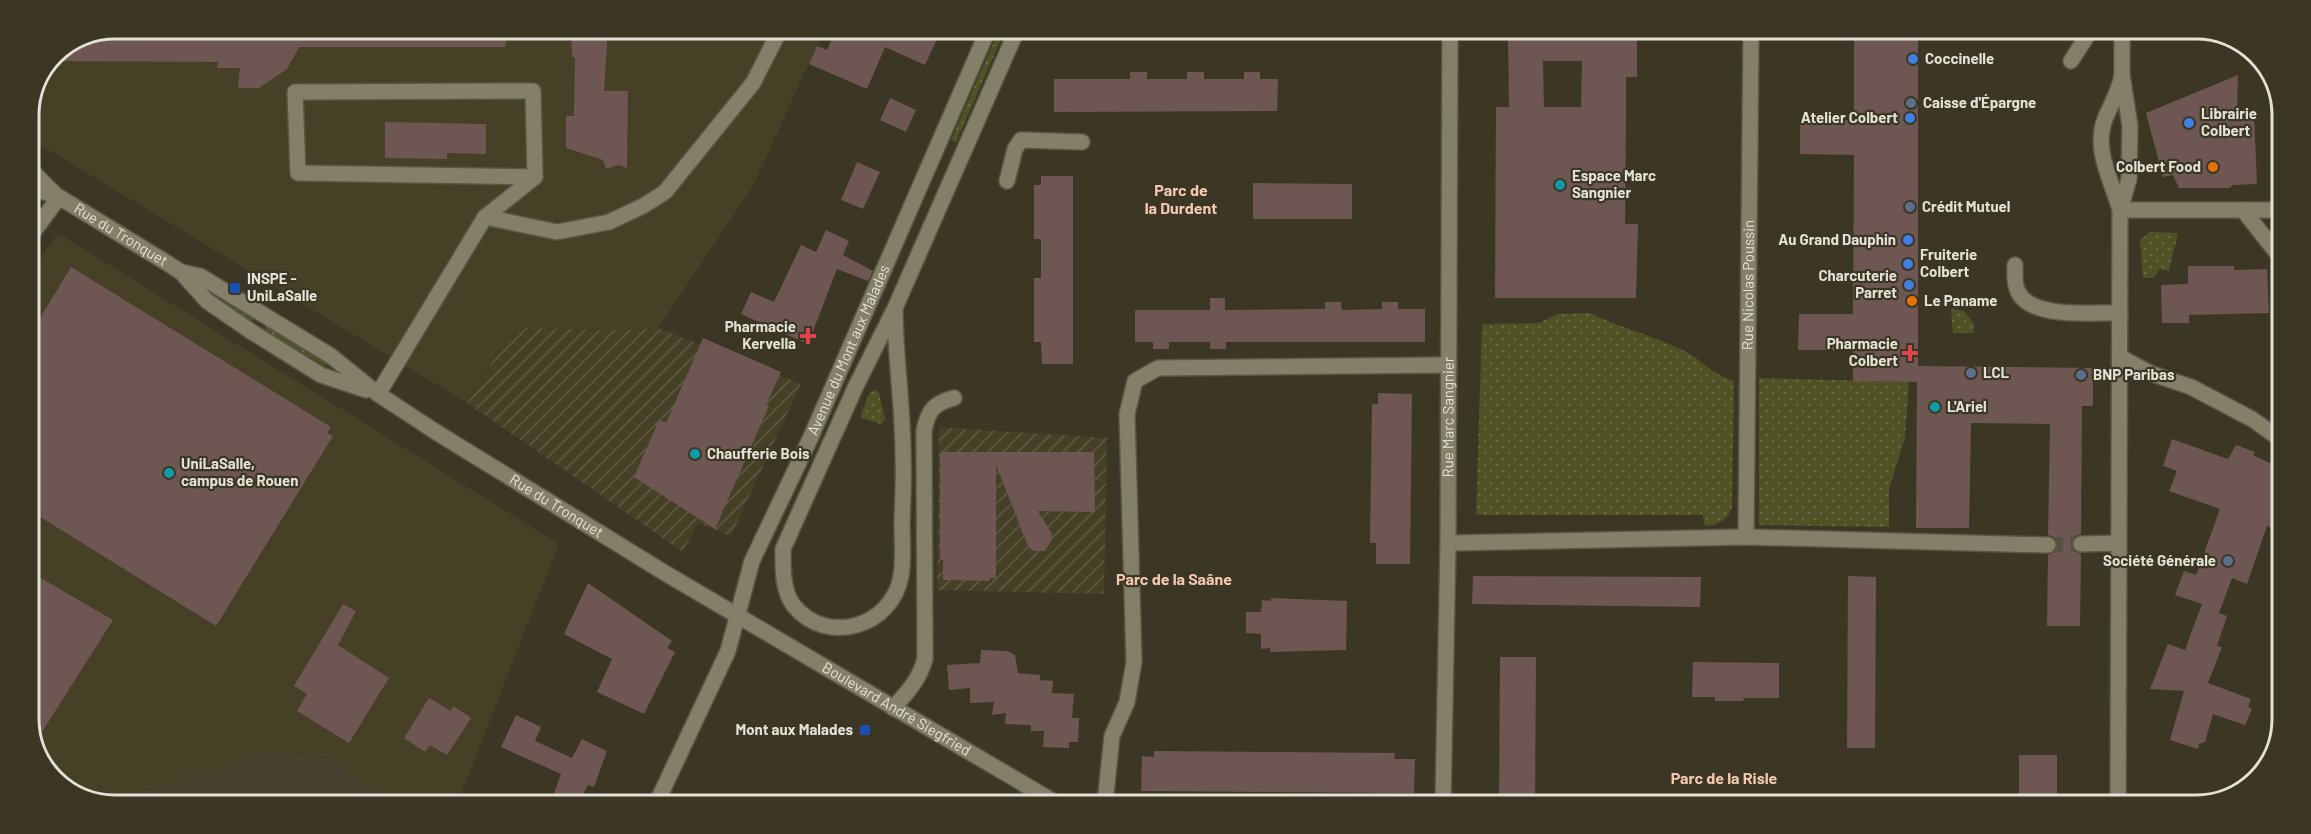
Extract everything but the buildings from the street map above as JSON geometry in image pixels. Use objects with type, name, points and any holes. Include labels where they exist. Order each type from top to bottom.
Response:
[{"type":"street","points":[[485,217],[557,232],[609,222],[643,206],[664,192],[745,92],[775,39]]},
{"type":"street","name":"Avenue du Mont aux Malades","points":[[660,795],[717,675],[752,561],[810,439],[984,39]]},
{"type":"street","points":[[895,308],[895,355],[903,453],[901,577],[890,603],[870,622],[843,629],[816,624],[793,605],[783,577],[783,549],[855,388],[895,308],[1013,39]]},
{"type":"street","name":"Rue Marc Sangnier","points":[[1443,795],[1448,543],[1450,39]]},
{"type":"street","name":"Rue Nicolas Poussin","points":[[1746,537],[1751,39]]},
{"type":"street","points":[[2072,61],[2085,39]]},
{"type":"street","points":[[2118,795],[2120,210],[2129,179],[2130,126],[2122,75],[2122,39]]},
{"type":"street","points":[[2120,210],[2104,164],[2102,140],[2105,119],[2120,87],[2122,75]]},
{"type":"street","points":[[532,91],[535,177],[298,173],[295,92],[532,91]]},
{"type":"street","points":[[1007,181],[1015,149],[1022,140],[1082,142]]},
{"type":"street","points":[[378,394],[485,217],[535,177]]},
{"type":"street","name":"Rue du Tronquet","points":[[39,178],[59,197],[181,272],[207,301],[262,339],[321,375],[378,394]]},
{"type":"street","name":"Rue du Tronquet","points":[[39,190],[59,197]]},
{"type":"street","points":[[39,224],[59,197]]},
{"type":"street","points":[[2120,210],[2272,210]]},
{"type":"street","points":[[2242,210],[2272,247]]},
{"type":"street","points":[[2015,265],[2017,289],[2025,302],[2040,310],[2120,313]]},
{"type":"street","name":"Rue du Tronquet","points":[[181,272],[200,276],[331,357],[378,394],[436,432],[737,614]]},
{"type":"street","points":[[2120,357],[2150,373],[2191,387],[2252,419],[2272,433]]},
{"type":"street","points":[[1106,795],[1112,736],[1127,702],[1134,662],[1127,414],[1135,381],[1158,368],[1449,365]]},
{"type":"street","points":[[893,708],[921,675],[925,659],[924,431],[928,413],[937,402],[954,398]]},
{"type":"street","points":[[1448,543],[1746,537],[2048,545]]},
{"type":"street","points":[[2081,544],[2119,543]]},
{"type":"street","name":"Boulevard André Siegfried","points":[[737,614],[1042,795]]},
{"type":"shaded area","points":[[115,39],[820,39],[754,184],[658,328],[615,330],[513,327],[467,403],[39,144],[40,100],[52,73],[61,61],[86,45],[100,40]]},
{"type":"shaded area","points":[[58,233],[559,544],[461,795],[379,795],[351,778],[337,760],[275,751],[132,795],[90,791],[61,773],[49,757],[40,735],[112,620],[39,577],[39,260]]},
{"type":"shaded area","points":[[513,327],[615,330],[658,328],[801,384],[731,536],[698,523],[683,552],[467,403]]},
{"type":"shaded area","points":[[939,427],[1107,438],[1104,594],[937,590]]},
{"type":"shaded area","points":[[275,751],[337,760],[351,778],[379,795],[132,795]]},
{"type":"green space","points":[[995,39],[1001,39],[956,142],[951,140]]},
{"type":"green space","points":[[2150,232],[2178,233],[2169,271],[2159,269],[2154,278],[2143,278],[2140,240]]},
{"type":"green space","points":[[212,293],[253,316],[254,320],[250,321],[213,299]]},
{"type":"green space","points":[[1951,309],[1964,311],[1974,324],[1974,333],[1953,333]]},
{"type":"green space","points":[[1590,313],[1682,350],[1719,375],[1734,381],[1732,507],[1722,521],[1705,526],[1703,515],[1476,515],[1482,324],[1539,323],[1557,314]]},
{"type":"green space","points":[[268,326],[326,361],[327,367],[267,332],[265,328]]},
{"type":"green space","points":[[1759,378],[1909,382],[1905,438],[1889,489],[1889,527],[1759,525]]},
{"type":"green space","points":[[876,390],[879,393],[885,420],[881,424],[862,418],[861,414],[870,392]]},
{"type":"tunnel","points":[[2048,545],[2081,544]]},
{"type":"place","name":"Coccinelle","points":[[1913,59]]},
{"type":"place","name":"Caisse d'Épargne","points":[[1911,103]]},
{"type":"place","name":"Atelier Colbert","points":[[1910,118]]},
{"type":"place","name":"Librairie Colbert","points":[[2189,123]]},
{"type":"place","name":"Colbert Food","points":[[2213,167]]},
{"type":"place","name":"Espace Marc Sangnier","points":[[1560,185]]},
{"type":"place","name":"Crédit Mutuel","points":[[1910,207]]},
{"type":"place","name":"Au Grand Dauphin","points":[[1908,240]]},
{"type":"place","name":"Fruiterie Colbert","points":[[1908,264]]},
{"type":"place","name":"Charcuterie Parret","points":[[1909,285]]},
{"type":"place","name":"INSPE - UniLaSalle","points":[[235,288]]},
{"type":"place","name":"Le Paname","points":[[1912,301]]},
{"type":"place","name":"Pharmacie Kervella","points":[[808,336]]},
{"type":"place","name":"Pharmacie Colbert","points":[[1910,353]]},
{"type":"place","name":"LCL","points":[[1971,373]]},
{"type":"place","name":"BNP Paribas","points":[[2081,375]]},
{"type":"place","name":"L'Ariel","points":[[1935,407]]},
{"type":"place","name":"Chaufferie Bois","points":[[695,454]]},
{"type":"place","name":"UniLaSalle, campus de Rouen","points":[[169,473]]},
{"type":"place","name":"Société Générale","points":[[2228,561]]},
{"type":"place","name":"Mont aux Malades","points":[[865,730]]},
{"type":"district","name":"Parc de la Durdent","points":[[1181,199]]},
{"type":"district","name":"Parc de la Saâne","points":[[1174,579]]},
{"type":"district","name":"Parc de la Risle","points":[[1724,778]]}]
